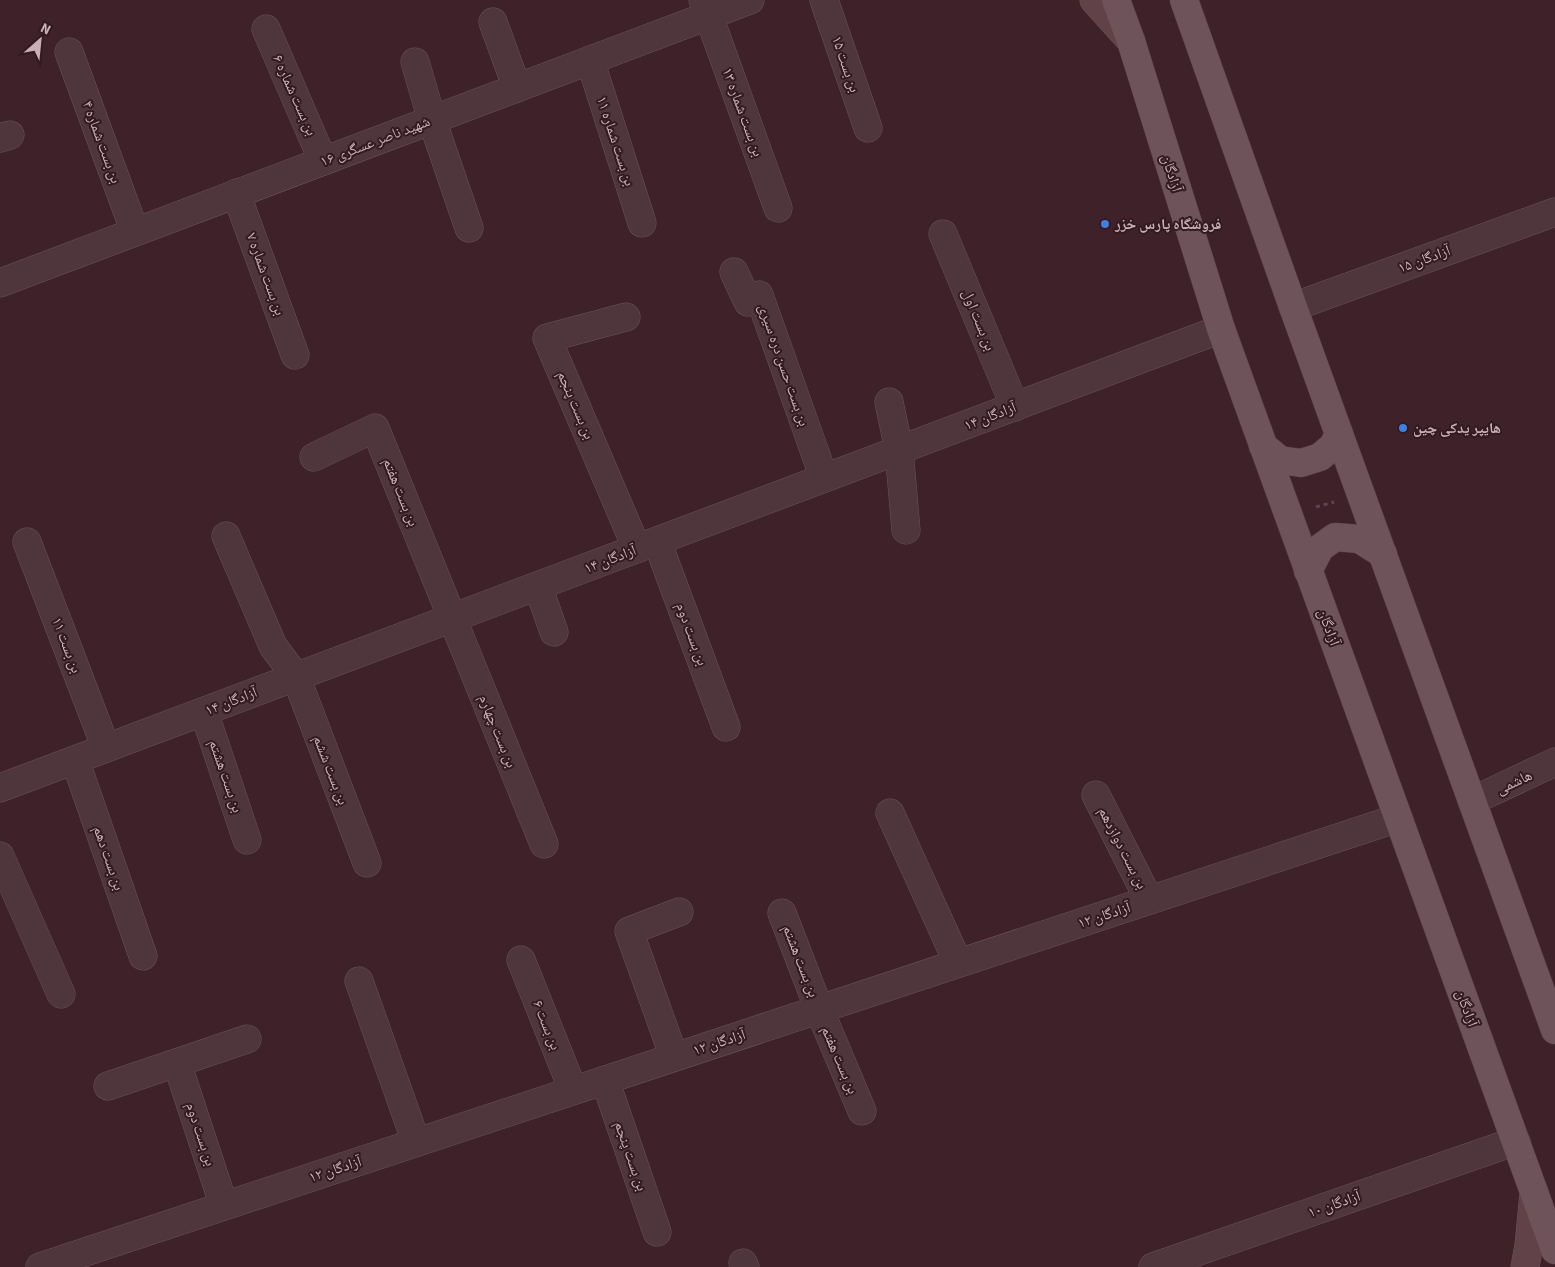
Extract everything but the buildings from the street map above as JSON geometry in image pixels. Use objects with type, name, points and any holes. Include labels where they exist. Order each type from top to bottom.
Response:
[{"type":"main road","name":"آزادگان","points":[[1116,0],[1131,41],[1221,329],[1555,1250]]},
{"type":"main road","points":[[1184,0],[1555,1030]]},
{"type":"main road","points":[[1263,446],[1280,460],[1301,463],[1320,457],[1333,446],[1339,434]]},
{"type":"main road","points":[[1308,571],[1320,548],[1335,537],[1359,539],[1383,554]]},
{"type":"street","name":"۱۶ شهید ناصر عسگری","points":[[0,282],[590,60],[705,8],[750,0]]},
{"type":"street","name":"بن بست ۱۵","points":[[824,0],[868,128]]},
{"type":"street","points":[[1094,0],[1131,41]]},
{"type":"street","name":"بن بست شماره ۱۳","points":[[705,8],[778,208]]},
{"type":"street","points":[[493,22],[517,88]]},
{"type":"street","name":"بن بست شماره ۶","points":[[266,29],[323,161]]},
{"type":"street","name":"بن بست شماره ۴","points":[[69,52],[136,232]]},
{"type":"street","name":"بن بست شماره ۱۱","points":[[590,60],[642,223]]},
{"type":"street","points":[[415,62],[432,120],[469,228]]},
{"type":"street","name":"بن بست شماره ۷","points":[[236,193],[295,355]]},
{"type":"street","name":"۱۵ آزادگان","points":[[1293,307],[1555,212]]},
{"type":"street","name":"بن بست اول","points":[[944,234],[1015,407]]},
{"type":"street","name":"بن بست حسن دره سیری","points":[[734,272],[748,302],[759,295],[824,478]]},
{"type":"street","name":"بن بست پنجم","points":[[626,317],[547,338],[647,545]]},
{"type":"street","name":"۱۴ آزادگان","points":[[0,788],[1221,329]]},
{"type":"street","points":[[889,402],[899,450],[906,530]]},
{"type":"street","name":"بن بست هفتم","points":[[314,457],[375,428],[452,618]]},
{"type":"street","name":"بن بست ششم","points":[[226,536],[273,646],[296,677],[367,863]]},
{"type":"street","name":"بن بست ۱۱","points":[[27,542],[106,748]]},
{"type":"street","name":"بن بست دوم","points":[[647,545],[726,727]]},
{"type":"street","points":[[538,586],[554,632]]},
{"type":"street","name":"بن بست چهارم","points":[[452,618],[544,844]]},
{"type":"street","name":"بن بست هشتم","points":[[204,712],[248,840]]},
{"type":"street","name":"بن بست دهم","points":[[75,760],[143,956]]},
{"type":"street","name":"هاشمی","points":[[1472,801],[1555,762]]},
{"type":"street","name":"بن بست دوازدهم","points":[[1096,795],[1149,900]]},
{"type":"street","points":[[890,813],[958,963]]},
{"type":"street","name":"۱۲ آزادگان","points":[[40,1267],[111,1256],[224,1206],[1398,818]]},
{"type":"street","points":[[0,856],[61,994]]},
{"type":"street","points":[[674,1058],[622,934],[679,912]]},
{"type":"street","name":"بن بست هشتم","points":[[782,913],[819,1009]]},
{"type":"street","name":"بن بست ۶","points":[[521,960],[574,1090]]},
{"type":"street","points":[[359,981],[416,1142]]},
{"type":"street","name":"بن بست هفتم","points":[[819,1009],[862,1111]]},
{"type":"street","points":[[108,1086],[248,1039]]},
{"type":"street","name":"بن بست دوم","points":[[177,1063],[224,1206]]},
{"type":"street","name":"بن بست پنجم","points":[[605,1080],[657,1232]]},
{"type":"street","name":"۱۰ آزادگان","points":[[1153,1267],[1516,1141]]},
{"type":"street","points":[[1525,1267],[1534,1192]]},
{"type":"path","points":[[1289,516],[1360,493]]},
{"type":"place","name":"فروشگاه پارس خزر","points":[[1105,224]]},
{"type":"place","name":"هایپر یدکی چین","points":[[1403,428]]}]
